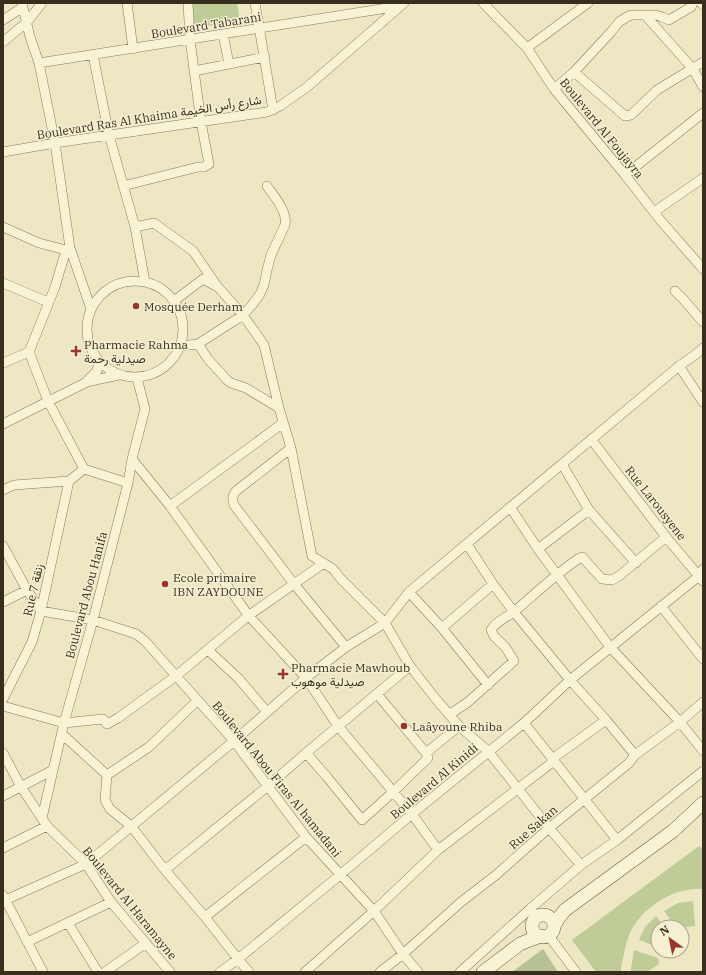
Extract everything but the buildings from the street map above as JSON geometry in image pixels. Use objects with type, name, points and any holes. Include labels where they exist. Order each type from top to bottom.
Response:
[{"type":"main road","points":[[483,972],[520,944],[541,923],[558,919],[565,910],[673,831],[702,806]]},
{"type":"street","points":[[3,42],[27,22],[42,3]]},
{"type":"street","points":[[127,3],[133,49]]},
{"type":"street","points":[[123,186],[198,167],[204,167],[209,164],[201,122],[194,71],[190,40],[188,3]]},
{"type":"street","points":[[255,3],[273,110]]},
{"type":"street","points":[[527,48],[588,3]]},
{"type":"street","points":[[554,89],[574,72],[619,22],[631,15],[656,15],[669,20],[691,7],[693,3]]},
{"type":"street","name":"Boulevard Tabarani","points":[[39,63],[190,40],[373,6],[402,4]]},
{"type":"street","name":"Boulevard Ras Al Khaima شارع رأس الخيمة","points":[[3,152],[273,110],[307,87],[402,4]]},
{"type":"street","name":"Boulevard Al Foujayra","points":[[486,4],[527,48],[554,89],[654,212],[703,269]]},
{"type":"street","points":[[3,20],[23,5],[30,38],[39,63],[55,143],[68,249],[91,309]]},
{"type":"street","points":[[645,15],[693,69],[703,86]]},
{"type":"street","points":[[223,34],[229,64]]},
{"type":"street","points":[[93,55],[109,135],[135,227],[145,282]]},
{"type":"street","points":[[194,71],[265,57]]},
{"type":"street","points":[[574,72],[624,116],[631,115],[657,90],[703,62]]},
{"type":"street","points":[[624,175],[703,113]]},
{"type":"street","points":[[654,212],[702,181]]},
{"type":"street","points":[[180,346],[198,344],[243,314],[260,294],[264,285],[271,255],[286,222],[284,212],[278,200],[266,186]]},
{"type":"street","points":[[135,227],[154,223],[193,251],[217,286],[243,314],[264,345],[279,408],[291,448],[312,556],[333,568],[341,579],[385,623],[410,666],[435,698],[459,726],[488,751],[549,828],[581,865]]},
{"type":"street","points":[[3,227],[39,243],[68,249]]},
{"type":"street","points":[[68,249],[55,287],[28,352],[48,401],[84,469],[128,483]]},
{"type":"street","points":[[174,301],[203,280],[217,286]]},
{"type":"street","points":[[3,282],[48,302]]},
{"type":"street","points":[[124,282],[145,282],[166,292],[174,301],[180,311],[183,322],[183,334],[180,346],[172,359],[161,369],[147,376],[137,378],[119,375],[99,362],[92,353],[86,331],[87,320],[96,301],[101,294],[108,289],[124,282]]},
{"type":"street","points":[[675,291],[703,322]]},
{"type":"street","points":[[198,344],[208,359],[227,380],[231,383],[246,388],[279,408]]},
{"type":"street","points":[[43,972],[4,898],[86,864],[234,741],[306,678],[346,647],[385,623],[409,592],[591,439],[703,348]]},
{"type":"street","points":[[3,363],[28,352]]},
{"type":"street","points":[[85,383],[97,371],[99,362]]},
{"type":"street","points":[[679,366],[703,402]]},
{"type":"street","points":[[3,424],[85,383],[119,375]]},
{"type":"street","name":"Boulevard Abou Hanifa","points":[[44,822],[53,770],[64,723],[93,620],[128,483],[145,408],[137,378]]},
{"type":"street","points":[[170,506],[283,423]]},
{"type":"street","name":"Rue Larousyene","points":[[591,439],[666,537],[702,576]]},
{"type":"street","points":[[291,448],[236,491],[232,499],[234,506],[294,584],[346,647]]},
{"type":"street","points":[[132,460],[170,506],[249,616],[306,678],[338,726],[412,814],[438,850]]},
{"type":"street","points":[[562,464],[589,510],[636,563]]},
{"type":"street","points":[[3,490],[14,485],[69,481],[84,469]]},
{"type":"street","name":"Rue 7 زنقة","points":[[3,699],[32,642],[41,611],[69,481]]},
{"type":"street","points":[[510,507],[538,549],[610,647],[680,722],[703,751]]},
{"type":"street","points":[[538,549],[589,510]]},
{"type":"street","points":[[449,715],[468,702],[514,661],[506,648],[494,636],[492,630],[494,626],[514,612],[557,575],[582,557],[602,579],[612,580],[617,578],[636,563],[666,537]]},
{"type":"street","points":[[467,544],[492,584],[514,612],[634,755]]},
{"type":"street","points":[[3,546],[6,556],[41,611]]},
{"type":"street","points":[[3,706],[64,723],[102,720],[107,724],[118,718],[176,676],[249,616],[324,564]]},
{"type":"street","name":"Boulevard Al Kinidi","points":[[220,972],[238,959],[488,751],[524,723],[570,680],[610,647],[661,606],[702,576]]},
{"type":"street","points":[[442,628],[492,584]]},
{"type":"street","points":[[3,602],[27,590]]},
{"type":"street","points":[[409,592],[442,628],[488,685]]},
{"type":"street","points":[[661,606],[703,658]]},
{"type":"street","name":"Boulevard Abou Firas Al hamadani","points":[[41,611],[93,620],[136,634],[145,641],[234,741],[306,837],[374,911],[418,972]]},
{"type":"street","points":[[208,650],[239,679],[267,712]]},
{"type":"street","points":[[165,870],[268,786],[410,666]]},
{"type":"street","points":[[306,753],[362,820],[428,758],[426,753],[376,694]]},
{"type":"street","points":[[198,700],[149,747],[108,775],[105,800],[110,808],[131,826],[165,870],[249,972]]},
{"type":"street","name":"Rue Sakan","points":[[380,972],[404,954],[461,902],[496,875],[549,828],[629,762],[634,755],[680,722],[703,702]]},
{"type":"street","points":[[305,972],[374,911],[438,850],[519,789],[553,760],[606,720]]},
{"type":"street","points":[[524,723],[617,840]]},
{"type":"street","points":[[426,753],[459,726]]},
{"type":"street","points":[[62,734],[108,775]]},
{"type":"street","name":"Boulevard Al Haramayne","points":[[3,752],[44,822],[86,864],[111,902],[170,972]]},
{"type":"street","points":[[3,796],[53,770]]},
{"type":"street","points":[[460,972],[541,923],[581,865],[617,840],[703,771]]},
{"type":"street","points":[[3,848],[44,822]]},
{"type":"street","points":[[205,917],[306,837]]},
{"type":"street","points":[[27,942],[111,902]]},
{"type":"street","points":[[68,923],[98,972]]},
{"type":"street","points":[[541,923],[576,972]]},
{"type":"street","points":[[104,972],[146,943]]},
{"type":"green space","points":[[237,3],[240,21],[192,28],[189,4]]},
{"type":"green space","points":[[699,846],[703,849],[703,889],[692,889],[680,892],[659,901],[641,916],[634,925],[629,935],[624,952],[621,972],[596,972],[572,940]]},
{"type":"green space","points":[[693,901],[695,926],[690,927],[690,919],[670,919],[664,911],[678,903]]},
{"type":"green space","points":[[650,922],[650,944],[639,940],[645,927]]},
{"type":"green space","points":[[543,949],[558,972],[512,972]]},
{"type":"green space","points":[[634,950],[650,955],[650,959],[658,959],[659,964],[647,972],[631,972]]},
{"type":"place","name":"Mosquée Derham","points":[[136,306]]},
{"type":"place","name":"Pharmacie Rahma صيدلية رحمة","points":[[76,351]]},
{"type":"place","name":"Ecole primaire IBN ZAYDOUNE","points":[[165,584]]},
{"type":"place","name":"Pharmacie Mawhoub صيدلية موهوب","points":[[283,674]]},
{"type":"place","name":"Laâyoune Rhiba","points":[[404,726]]}]
